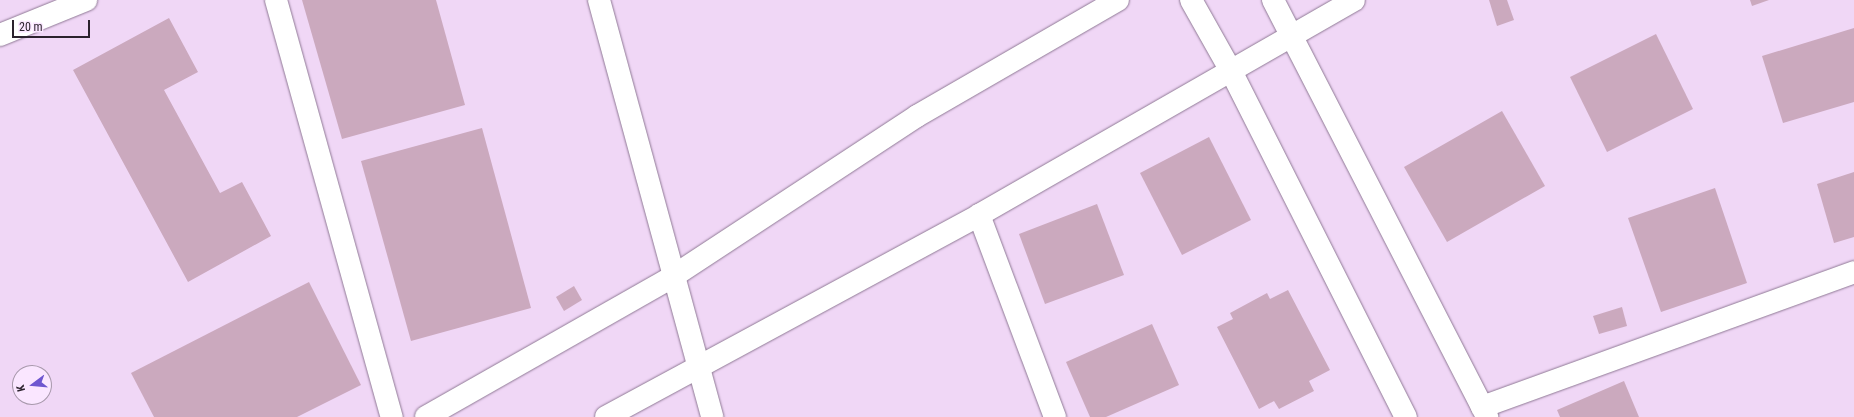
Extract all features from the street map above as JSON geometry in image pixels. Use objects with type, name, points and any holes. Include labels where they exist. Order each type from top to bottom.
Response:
[{"type":"street","points":[[0,35],[86,0]]},
{"type":"street","points":[[276,0],[392,417]]},
{"type":"street","points":[[599,0],[672,277],[712,417]]},
{"type":"street","points":[[426,417],[672,277],[917,116],[1118,0]]},
{"type":"street","points":[[1191,0],[1232,71],[1406,417]]},
{"type":"street","points":[[1273,0],[1291,38],[1484,412],[1854,272]]},
{"type":"street","points":[[606,417],[980,215],[1291,38],[1354,0]]},
{"type":"street","points":[[980,215],[1055,417]]},
{"type":"building","points":[[302,0],[436,0],[465,105],[342,139]]},
{"type":"building","points":[[1489,0],[1507,0],[1514,20],[1497,26]]},
{"type":"building","points":[[1750,0],[1769,0],[1752,6]]},
{"type":"building","points":[[169,18],[198,72],[164,90],[220,193],[242,182],[271,236],[188,282],[73,70]]},
{"type":"building","points":[[1854,28],[1854,102],[1783,123],[1762,56]]},
{"type":"building","points":[[1656,34],[1693,109],[1607,152],[1570,77]]},
{"type":"building","points":[[1502,111],[1545,186],[1447,242],[1404,167]]},
{"type":"building","points":[[482,128],[531,308],[411,341],[361,161]]},
{"type":"building","points":[[1209,137],[1251,220],[1182,255],[1140,173]]},
{"type":"building","points":[[1854,172],[1854,237],[1834,243],[1817,184]]},
{"type":"building","points":[[1715,188],[1747,283],[1661,312],[1628,218]]},
{"type":"building","points":[[1097,204],[1124,275],[1045,304],[1019,234]]},
{"type":"building","points":[[309,282],[361,385],[297,417],[154,417],[131,373]]},
{"type":"building","points":[[574,286],[582,300],[564,311],[556,297]]},
{"type":"building","points":[[1288,290],[1330,370],[1309,381],[1314,391],[1279,409],[1274,401],[1259,409],[1217,327],[1233,319],[1230,313],[1267,293],[1270,299]]},
{"type":"building","points":[[1622,307],[1627,326],[1599,334],[1593,316]]},
{"type":"building","points":[[1152,324],[1179,385],[1106,417],[1090,417],[1066,362]]},
{"type":"building","points":[[1624,381],[1639,417],[1560,417],[1557,410]]}]
